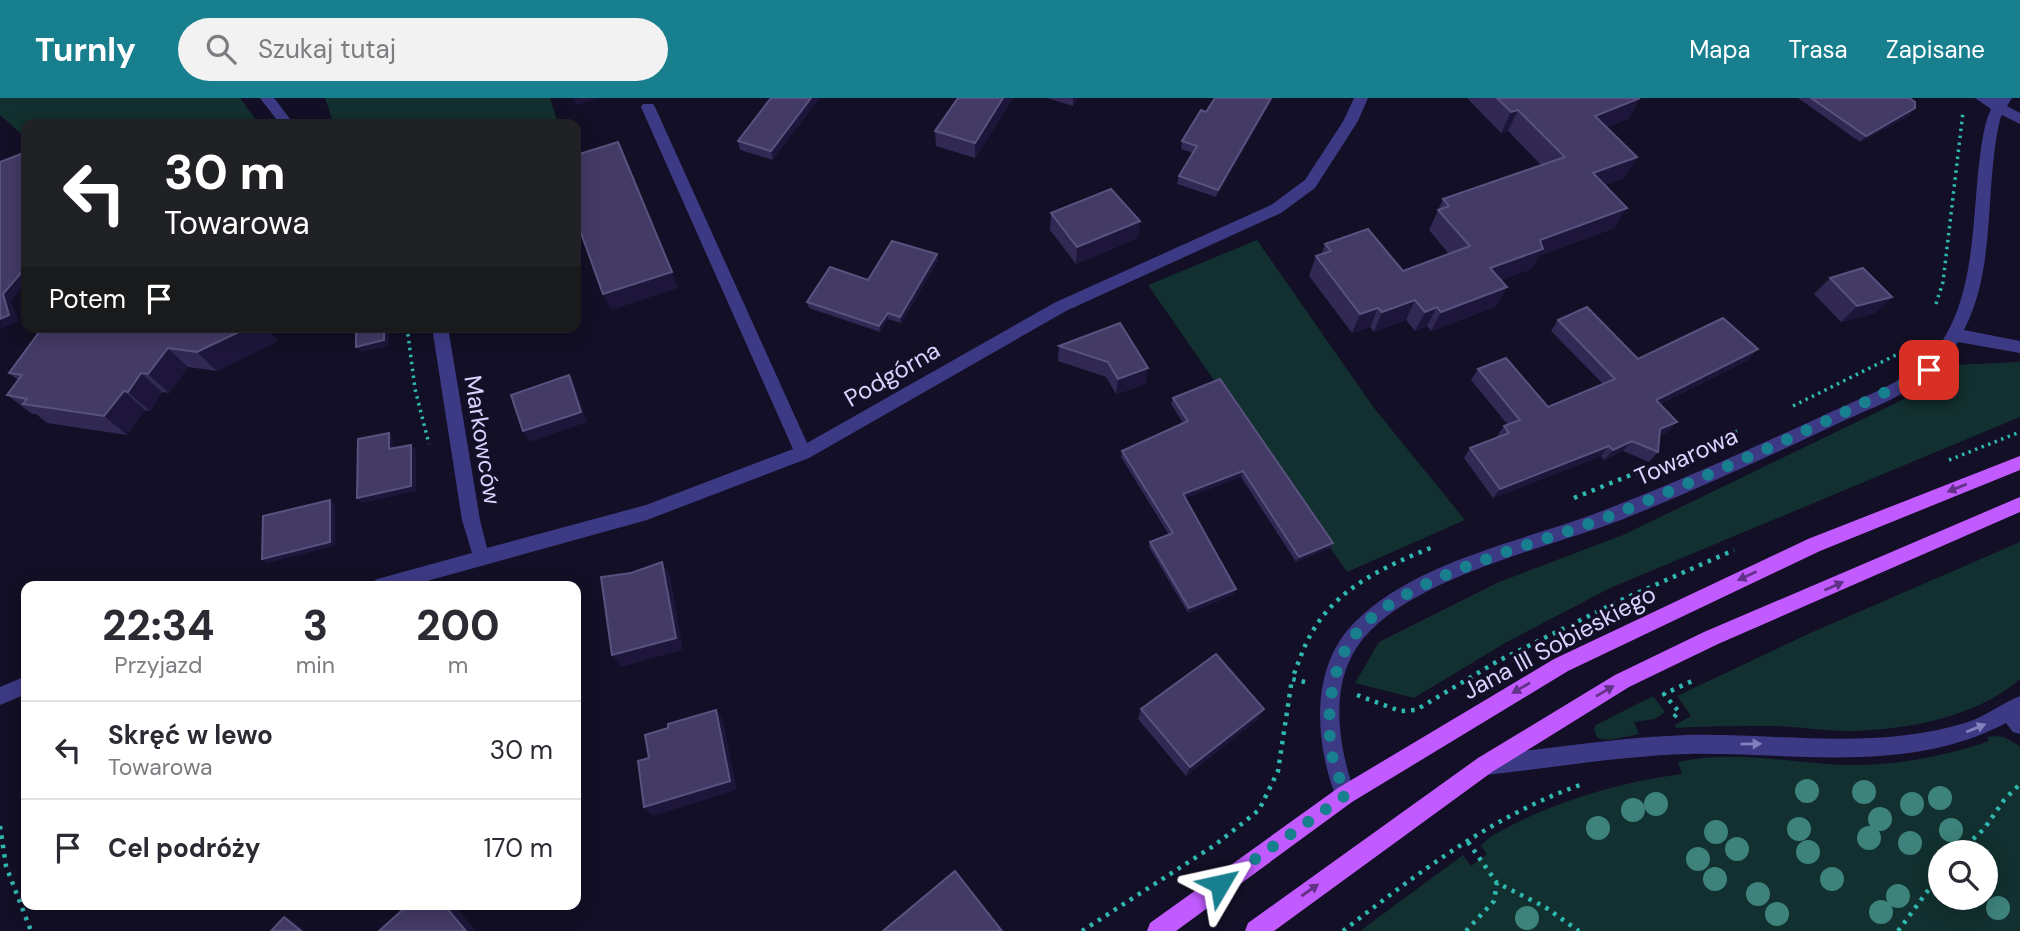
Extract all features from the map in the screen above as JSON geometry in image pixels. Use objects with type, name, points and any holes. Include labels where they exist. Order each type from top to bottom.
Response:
[{"type":"main road","name":"Jana III Sobieskiego","points":[[1158,931],[1284,837],[1346,795],[1561,665],[1814,545],[2020,463]]},
{"type":"main road","points":[[1256,931],[1485,765],[1622,681],[1711,638],[2020,504]]},
{"type":"street","points":[[267,98],[283,119]]},
{"type":"street","name":"Podgórna","points":[[399,581],[647,512],[803,453],[1060,307],[1276,209],[1310,184],[1351,121],[1361,98]]},
{"type":"street","points":[[1994,101],[2020,119]]},
{"type":"street","name":"Towarowa","points":[[1346,795],[1332,756],[1332,688],[1344,651],[1359,629],[1381,610],[1410,592],[1460,570],[1614,515],[1853,410],[1929,370],[1955,335],[1963,318],[1972,281],[1994,101]]},
{"type":"street","points":[[648,107],[803,453]]},
{"type":"street","name":"Markowców","points":[[441,333],[471,520],[476,543],[483,558]]},
{"type":"street","points":[[1955,335],[2020,346]]},
{"type":"street","points":[[0,696],[21,687]]},
{"type":"street","points":[[1485,765],[1683,745],[1764,744],[1832,749],[1917,744],[1973,730],[2016,714]]},
{"type":"path","points":[[1935,308],[1943,282],[1963,102]]},
{"type":"path","points":[[408,333],[415,389]]},
{"type":"path","points":[[1082,931],[1215,845],[1259,810],[1278,771],[1292,679]]},
{"type":"path","points":[[1659,748],[1648,726],[1666,724],[1679,712],[1664,694]]},
{"type":"path","points":[[1343,931],[1468,842],[1513,814],[1586,784]]},
{"type":"path","points":[[1973,840],[1984,830],[2004,800],[2020,784]]},
{"type":"path","points":[[0,826],[6,866],[21,905]]},
{"type":"path","points":[[1468,842],[1497,883],[1545,907],[1579,931]]},
{"type":"path","points":[[1466,931],[1494,901],[1497,883]]},
{"type":"path","points":[[1898,931],[1928,891]]},
{"type":"path","points":[[23,910],[31,931]]},
{"type":"green space","points":[[0,98],[240,98],[255,119],[21,119],[21,134],[0,115]]},
{"type":"green space","points":[[325,98],[550,98],[556,119],[332,119]]},
{"type":"green space","points":[[1257,240],[1374,408],[1465,520],[1347,572],[1148,285]]},
{"type":"green space","points":[[2020,362],[2020,417],[1610,588],[1505,643],[1414,698],[1355,683],[1379,642],[1499,582],[1623,535],[1941,380],[1954,365]]},
{"type":"green space","points":[[2020,542],[2020,679],[1982,703],[1939,719],[1870,730],[1839,731],[1778,726],[1676,728],[1675,725],[1691,716],[1677,696],[1808,634]]},
{"type":"green space","points":[[1653,696],[1665,712],[1655,719],[1634,722],[1639,734],[1610,740],[1597,738],[1594,729],[1596,725]]},
{"type":"green space","points":[[1987,737],[2004,737],[2020,746],[2020,931],[1360,931],[1463,855],[1471,866],[1487,854],[1481,846],[1484,842],[1512,825],[1595,792],[1682,774],[1678,762],[1733,757],[1868,765],[1909,761],[1989,741]]},
{"type":"building","points":[[771,98],[811,98],[771,151],[738,141]]},
{"type":"building","points":[[958,98],[1003,98],[975,143],[935,131]]},
{"type":"building","points":[[1215,98],[1271,98],[1218,190],[1179,176],[1197,146],[1182,141],[1201,110],[1206,112]]},
{"type":"building","points":[[1497,98],[1640,98],[1595,116],[1637,157],[1593,173],[1627,208],[1540,240],[1543,249],[1490,268],[1507,287],[1441,312],[1437,307],[1425,312],[1415,300],[1382,312],[1378,308],[1360,314],[1316,256],[1331,251],[1325,244],[1368,229],[1403,271],[1470,246],[1438,210],[1449,206],[1443,199],[1565,157],[1518,110],[1511,112]]},
{"type":"building","points":[[1811,98],[1909,98],[1915,102],[1915,108],[1866,136]]},
{"type":"building","points":[[618,142],[672,272],[603,294],[581,233],[581,153]]},
{"type":"building","points":[[21,154],[21,273],[3,294],[9,315],[0,319],[0,162]]},
{"type":"building","points":[[1111,189],[1140,221],[1077,247],[1051,213]]},
{"type":"building","points":[[892,241],[937,254],[900,317],[888,313],[879,326],[807,302],[830,267],[868,280]]},
{"type":"building","points":[[1863,268],[1892,297],[1857,306],[1830,278]]},
{"type":"building","points":[[1587,307],[1638,359],[1723,318],[1758,349],[1656,400],[1677,422],[1660,429],[1658,452],[1632,441],[1613,450],[1609,446],[1500,489],[1470,448],[1509,433],[1504,426],[1520,420],[1478,369],[1506,358],[1548,407],[1615,379],[1558,320]]},
{"type":"building","points":[[1120,323],[1148,368],[1118,379],[1108,362],[1059,346]]},
{"type":"building","points":[[39,333],[237,333],[197,352],[168,348],[148,374],[141,373],[128,392],[124,391],[104,416],[23,404],[27,399],[7,395],[22,375],[9,373]]},
{"type":"building","points":[[356,333],[384,333],[384,340],[356,347]]},
{"type":"building","points":[[569,375],[581,412],[523,431],[511,395]]},
{"type":"building","points":[[1220,379],[1333,543],[1299,557],[1243,471],[1183,494],[1236,589],[1189,608],[1150,542],[1173,533],[1122,451],[1188,421],[1173,398]]},
{"type":"building","points":[[389,433],[389,449],[411,445],[411,486],[357,498],[358,439]]},
{"type":"building","points":[[330,500],[330,542],[262,559],[263,516]]},
{"type":"building","points":[[662,562],[676,638],[612,655],[601,577],[631,573]]},
{"type":"building","points":[[1216,654],[1264,709],[1190,767],[1141,709]]},
{"type":"building","points":[[716,710],[730,781],[644,807],[638,761],[649,758],[645,735],[668,728],[668,724]]},
{"type":"building","points":[[955,871],[1002,931],[883,931]]},
{"type":"building","points":[[402,910],[448,910],[466,931],[379,931]]},
{"type":"building","points":[[284,917],[301,931],[271,931]]},
{"type":"route","points":[[1220,884],[1346,795],[1332,756],[1332,688],[1344,651],[1359,629],[1381,610],[1410,592],[1460,570],[1614,515],[1853,410],[1929,370]]}]
